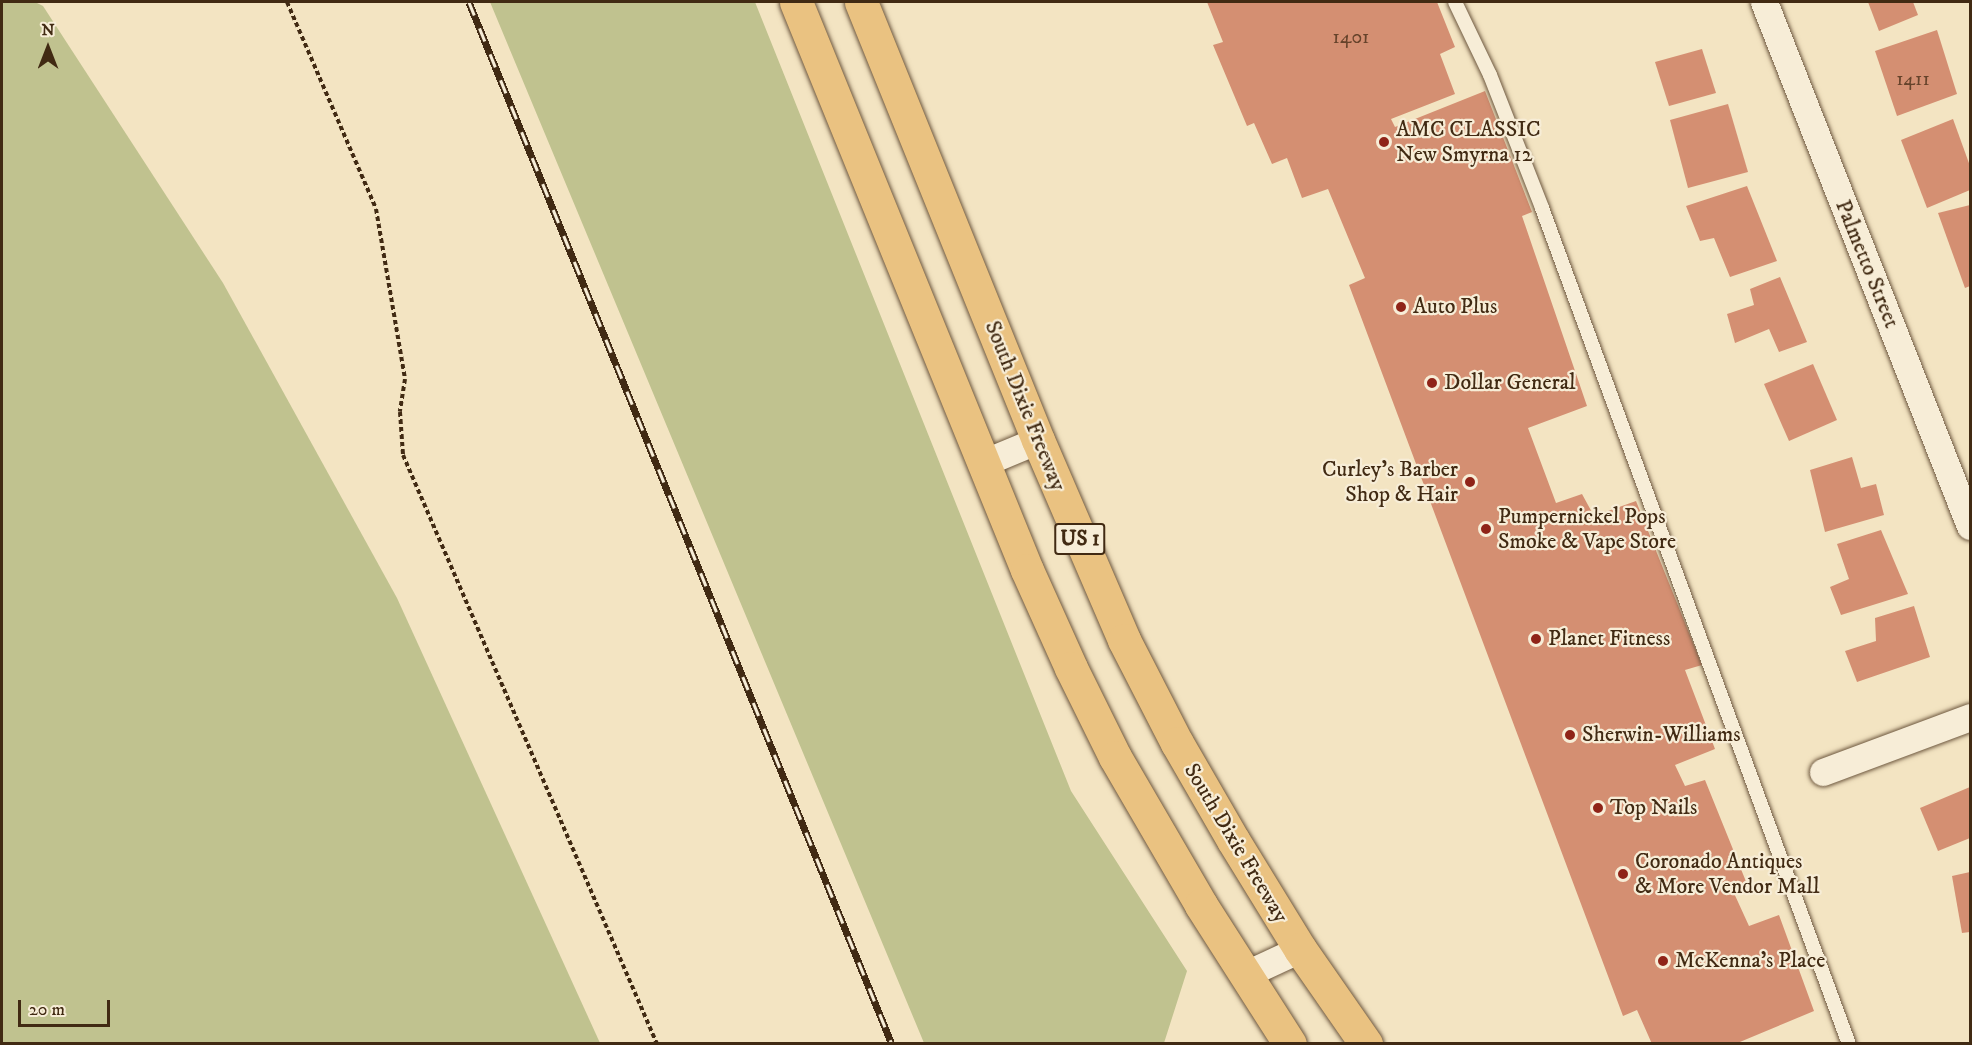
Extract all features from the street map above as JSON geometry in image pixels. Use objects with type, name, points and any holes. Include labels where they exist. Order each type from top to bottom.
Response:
[{"type":"main road","name":"US 1","points":[[796,2],[1027,570],[1115,757],[1244,975],[1290,1044]]},
{"type":"main road","name":"South Dixie Freeway","points":[[861,2],[1038,440],[1124,640],[1177,743],[1300,949],[1366,1044]]},
{"type":"street","name":"Palmetto Street","points":[[1764,2],[1971,526]]},
{"type":"street","points":[[983,463],[1038,440]]},
{"type":"street","points":[[1823,772],[1971,717]]},
{"type":"street","points":[[1244,975],[1300,949]]},
{"type":"lane","points":[[1455,2],[1490,75],[1542,208],[1849,1044]]},
{"type":"path","points":[[286,2],[376,209],[405,379],[400,412],[403,455],[657,1044]]},
{"type":"green space","points":[[2,2],[35,2],[43,6],[223,283],[397,598],[600,1043],[2,1043]]},
{"type":"green space","points":[[490,2],[755,2],[1071,791],[1187,971],[1164,1043],[924,1043]]},
{"type":"building","points":[[1207,2],[1437,2],[1455,47],[1440,54],[1455,94],[1391,119],[1395,127],[1485,91],[1532,212],[1522,216],[1587,406],[1528,428],[1556,503],[1582,494],[1594,516],[1636,501],[1702,665],[1685,670],[1715,749],[1675,765],[1685,786],[1705,780],[1747,884],[1733,891],[1749,926],[1779,915],[1814,1011],[1735,1044],[1652,1044],[1637,1010],[1623,1016],[1349,285],[1365,278],[1328,189],[1302,198],[1287,158],[1272,164],[1254,123],[1247,126],[1213,45],[1223,42]]},
{"type":"building","points":[[1868,2],[1913,2],[1918,15],[1879,31]]},
{"type":"building","points":[[1937,30],[1957,94],[1897,116],[1875,51]]},
{"type":"building","points":[[1702,49],[1716,93],[1669,106],[1655,62]]},
{"type":"building","points":[[1728,104],[1748,172],[1688,188],[1670,120]]},
{"type":"building","points":[[1953,119],[1970,166],[1970,190],[1927,208],[1901,140]]},
{"type":"building","points":[[1747,186],[1777,261],[1730,277],[1714,238],[1700,241],[1686,206]]},
{"type":"building","points":[[1970,205],[1970,286],[1965,288],[1938,213]]},
{"type":"building","points":[[1780,277],[1807,342],[1779,352],[1769,329],[1735,343],[1727,314],[1754,305],[1750,289]]},
{"type":"building","points":[[1813,364],[1837,420],[1789,441],[1764,384]]},
{"type":"building","points":[[1852,457],[1861,488],[1876,484],[1884,515],[1825,532],[1810,470]]},
{"type":"building","points":[[1881,530],[1908,594],[1841,615],[1830,587],[1849,579],[1837,544]]},
{"type":"building","points":[[1914,606],[1930,657],[1857,682],[1845,651],[1876,641],[1875,618]]},
{"type":"building","points":[[1970,787],[1970,838],[1938,851],[1920,808]]},
{"type":"building","points":[[1970,872],[1970,932],[1962,933],[1952,876]]},
{"type":"railway","points":[[469,2],[892,1044]]},
{"type":"place","name":"AMC CLASSIC New Smyrna 12","points":[[1384,142]]},
{"type":"place","name":"Auto Plus","points":[[1401,307]]},
{"type":"place","name":"Dollar General","points":[[1432,383]]},
{"type":"place","name":"Curley's Barber Shop & Hair","points":[[1470,482]]},
{"type":"place","name":"Pumpernickel Pops Smoke & Vape Store","points":[[1486,529]]},
{"type":"place","name":"Planet Fitness","points":[[1536,639]]},
{"type":"place","name":"Sherwin-Williams","points":[[1570,735]]},
{"type":"place","name":"Top Nails","points":[[1598,808]]},
{"type":"place","name":"Coronado Antiques & More Vendor Mall","points":[[1623,874]]},
{"type":"place","name":"McKenna's Place","points":[[1663,961]]}]
